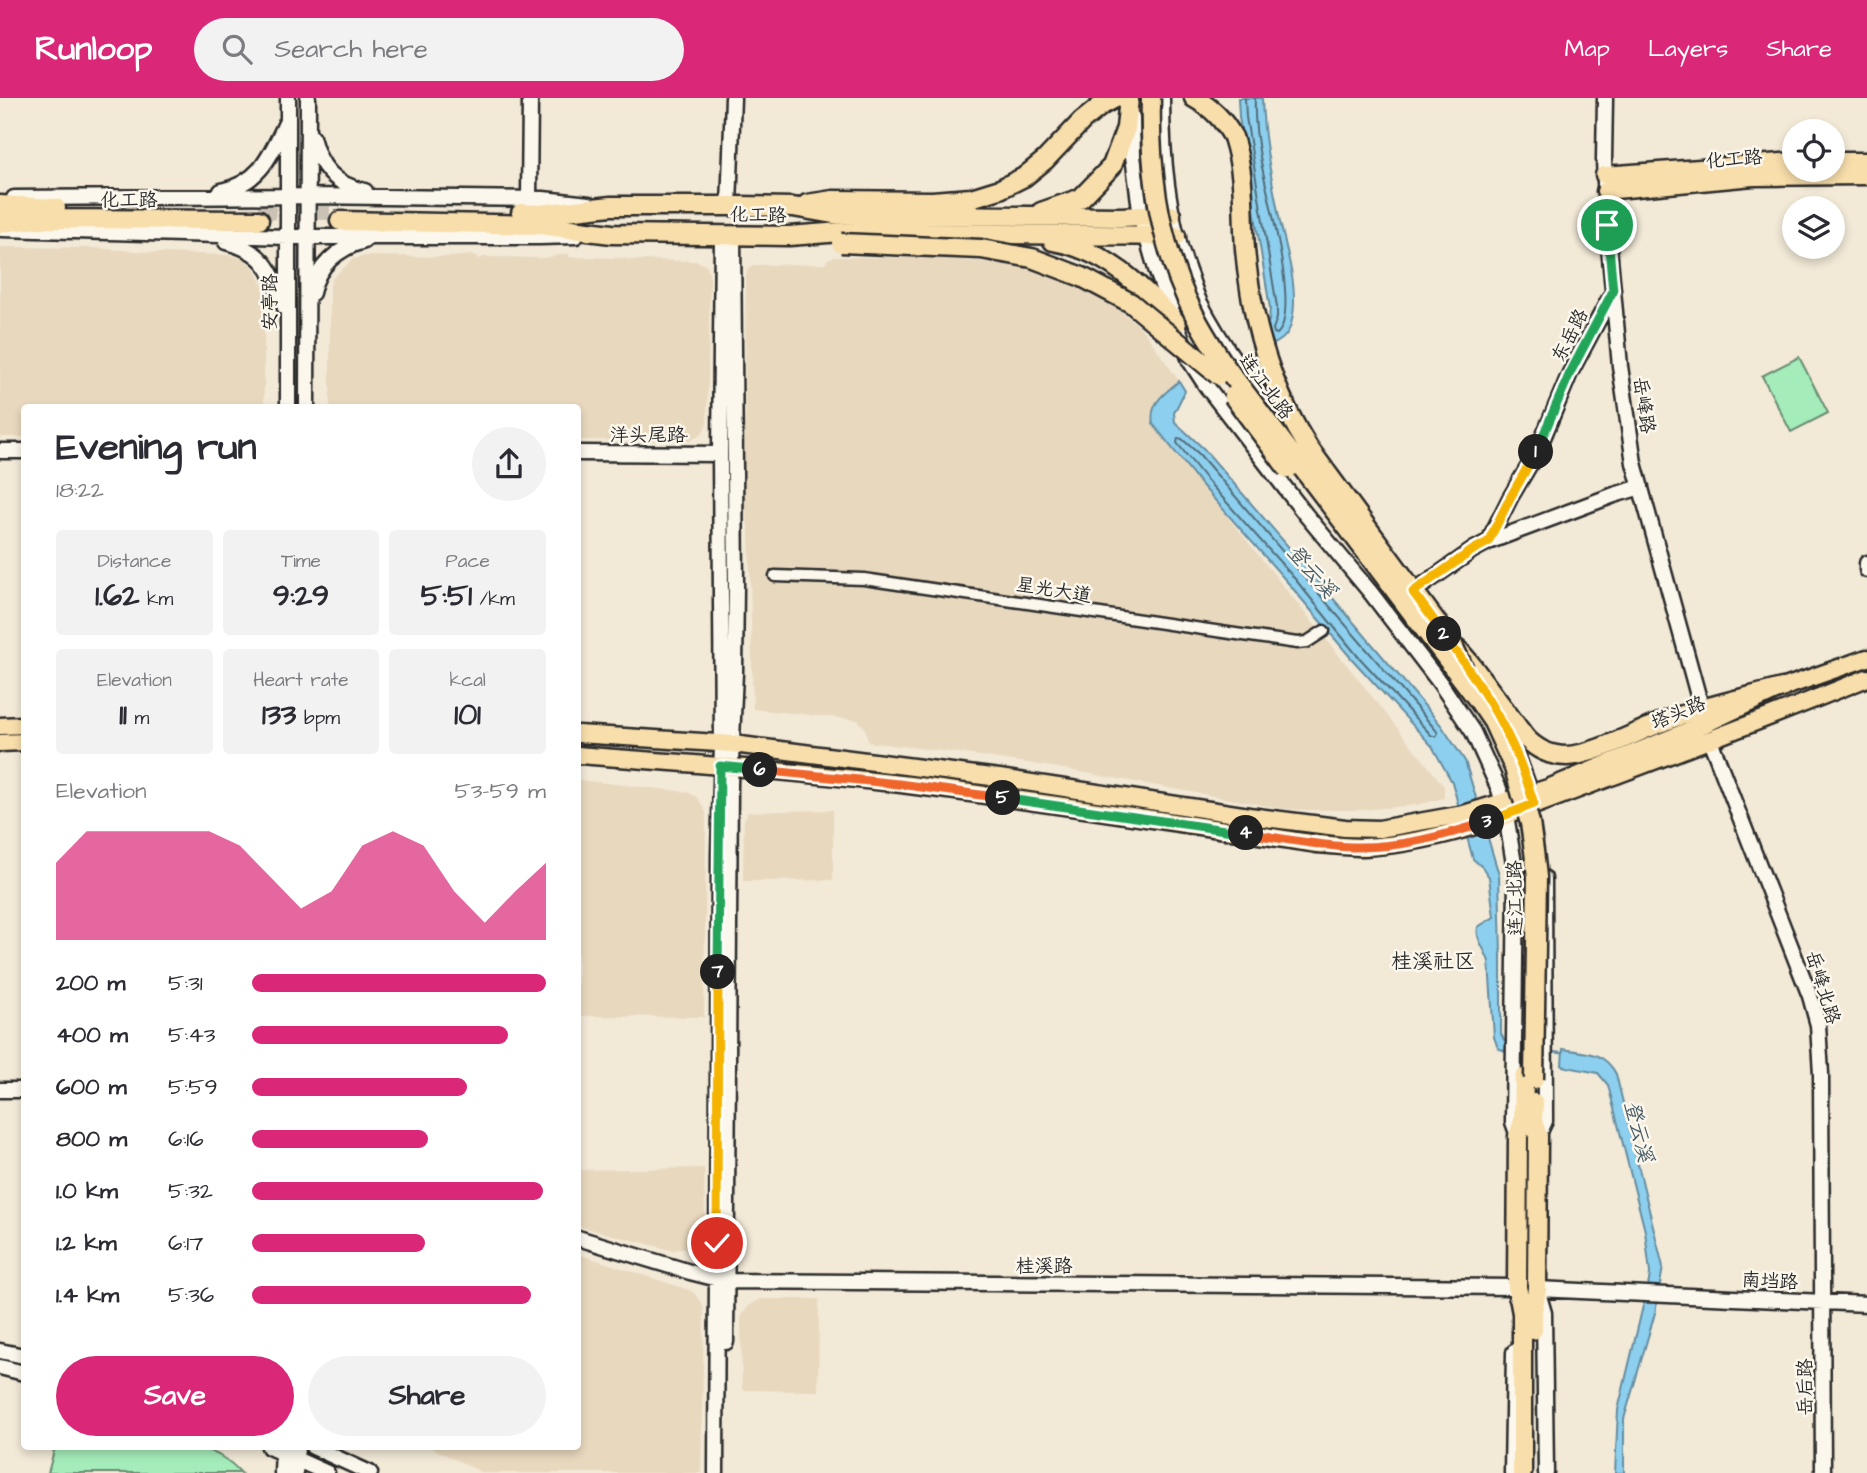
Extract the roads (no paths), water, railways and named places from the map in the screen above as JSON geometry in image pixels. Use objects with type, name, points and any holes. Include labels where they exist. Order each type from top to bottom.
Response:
[{"type":"highway","points":[[793,207],[833,200],[932,201],[971,198],[1000,189],[1024,177],[1045,160],[1082,121],[1115,98]]},
{"type":"highway","points":[[1031,215],[1081,198],[1112,166],[1126,128],[1130,98]]},
{"type":"highway","name":"连江北路","points":[[1140,98],[1145,188],[1162,262],[1184,317],[1218,376],[1253,424],[1469,704],[1504,771],[1520,826],[1526,878],[1529,1079],[1533,1121],[1538,1136],[1537,1289],[1527,1341],[1522,1473]]},
{"type":"highway","name":"连江北路","points":[[1151,98],[1152,153],[1161,220],[1178,278],[1198,321],[1228,370],[1493,722],[1514,768],[1527,810],[1537,877],[1529,1079],[1518,1136],[1517,1287],[1527,1341],[1533,1473]]},
{"type":"highway","points":[[1194,98],[1208,106],[1225,123],[1240,159],[1252,303],[1258,331],[1285,405],[1308,447],[1452,643],[1525,737],[1546,752],[1564,756],[1585,753],[1671,718],[1782,688]]},
{"type":"highway","name":"化工路","points":[[0,223],[38,219],[259,215],[38,208],[3,200]]},
{"type":"highway","name":"化工路","points":[[1171,215],[833,214],[793,207],[611,206],[539,214],[340,216],[539,225],[612,234],[789,236],[841,232],[1176,236]]},
{"type":"highway","points":[[973,233],[1056,242],[1088,251],[1126,274],[1177,323]]},
{"type":"highway","points":[[789,236],[841,243],[981,249],[1031,258],[1082,277],[1131,303],[1218,376]]},
{"type":"highway","points":[[1452,643],[1478,700]]},
{"type":"main road","name":"安亭路","points":[[288,98],[288,404]]},
{"type":"main road","name":"安亭路","points":[[307,404],[308,98]]},
{"type":"main road","points":[[529,199],[530,98]]},
{"type":"main road","points":[[733,98],[733,206]]},
{"type":"main road","points":[[733,206],[742,98]]},
{"type":"main road","points":[[1130,98],[1133,156],[1141,216],[1156,269],[1190,361],[1306,515],[1371,593],[1456,705],[1476,739],[1505,808],[1516,884],[1513,1122],[1518,1136]]},
{"type":"main road","points":[[1162,98],[1167,191],[1171,215],[1198,300],[1240,369],[1446,635],[1502,722],[1533,798],[1543,851],[1546,901],[1545,1121],[1538,1136]]},
{"type":"main road","name":"岳峰路","points":[[1605,98],[1605,183],[1613,291],[1620,366],[1634,463],[1702,710]]},
{"type":"main road","points":[[196,197],[246,183],[256,174],[273,149],[288,119]]},
{"type":"main road","points":[[308,120],[318,155],[332,176],[351,188],[398,197]]},
{"type":"main road","points":[[1845,161],[1867,161]]},
{"type":"main road","name":"化工路","points":[[1605,183],[1782,162]]},
{"type":"main road","name":"化工路","points":[[1605,183],[1867,176]]},
{"type":"main road","points":[[3,200],[308,196],[529,199],[611,206]]},
{"type":"main road","points":[[0,229],[288,237],[539,237],[612,234]]},
{"type":"main road","points":[[197,235],[243,246],[255,253],[270,273],[288,315]]},
{"type":"main road","points":[[727,744],[720,454],[728,235]]},
{"type":"main road","points":[[716,1473],[721,1280],[726,767],[736,586],[728,235]]},
{"type":"main road","points":[[307,315],[313,288],[326,264],[338,252],[354,244],[381,237]]},
{"type":"main road","name":"东岳路","points":[[1488,542],[1537,452],[1570,373],[1613,291]]},
{"type":"main road","points":[[0,450],[21,451]]},
{"type":"main road","name":"洋头尾路·","points":[[581,453],[720,454]]},
{"type":"main road","points":[[1413,592],[1488,542],[1641,487]]},
{"type":"main road","points":[[1867,563],[1867,570]]},
{"type":"main road","name":"塔头路","points":[[1533,798],[1548,788],[1705,724],[1782,688],[1867,658]]},
{"type":"main road","name":"塔头路","points":[[1533,798],[1710,740],[1867,678]]},
{"type":"main road","points":[[0,726],[21,726]]},
{"type":"main road","points":[[581,734],[727,744],[999,778],[1249,816],[1357,829],[1411,825],[1505,808]]},
{"type":"main road","name":"岳峰北路","points":[[1710,740],[1810,996],[1816,1018],[1821,1074],[1822,1302]]},
{"type":"main road","points":[[0,743],[21,742]]},
{"type":"main road","points":[[581,755],[899,784],[1341,846],[1385,845],[1428,839],[1472,827],[1505,808],[1533,798]]},
{"type":"main road","points":[[0,1090],[21,1090]]},
{"type":"main road","name":"桂溪路","points":[[581,1239],[721,1280],[1517,1287]]},
{"type":"main road","points":[[721,1280],[725,1473]]},
{"type":"main road","points":[[1512,1473],[1514,1312],[1517,1287]]},
{"type":"main road","points":[[1537,1289],[1544,1313],[1546,1473]]},
{"type":"main road","name":"南垱路","points":[[1537,1289],[1867,1304]]},
{"type":"main road","name":"岳后路","points":[[1822,1302],[1823,1473]]},
{"type":"main road","points":[[0,1351],[21,1355]]},
{"type":"main road","points":[[0,1367],[21,1372]]},
{"type":"main road","points":[[320,1450],[370,1473]]},
{"type":"main road","points":[[282,1473],[287,1455],[327,1473]]},
{"type":"street","name":"星光大道","points":[[775,576],[863,579],[1297,643],[1307,642],[1324,631]]},
{"type":"water","points":[[1238,98],[1262,98],[1268,160],[1293,286],[1290,328],[1284,338],[1270,346],[1265,325],[1269,321],[1270,308]]},
{"type":"water","points":[[1179,381],[1185,391],[1174,413],[1175,422],[1204,449],[1349,617],[1441,725],[1465,761],[1499,875],[1501,1034],[1504,1040],[1511,1042],[1507,1052],[1498,1048],[1494,1037],[1489,962],[1477,931],[1478,927],[1494,917],[1489,877],[1473,859],[1452,782],[1432,746],[1351,658],[1200,483],[1153,424],[1153,410],[1156,405]]},
{"type":"water","points":[[1563,1049],[1600,1057],[1616,1074],[1663,1267],[1655,1313],[1624,1419],[1624,1473],[1615,1473],[1618,1410],[1649,1281],[1645,1231],[1608,1085],[1598,1073],[1562,1066]]},
{"type":"waterway","name":"登云溪","points":[[1549,1052],[1563,1053]]},
{"type":"tunnel","points":[[258,210],[340,211]]},
{"type":"district","name":"桂溪社区","points":[[1433,961]]}]
